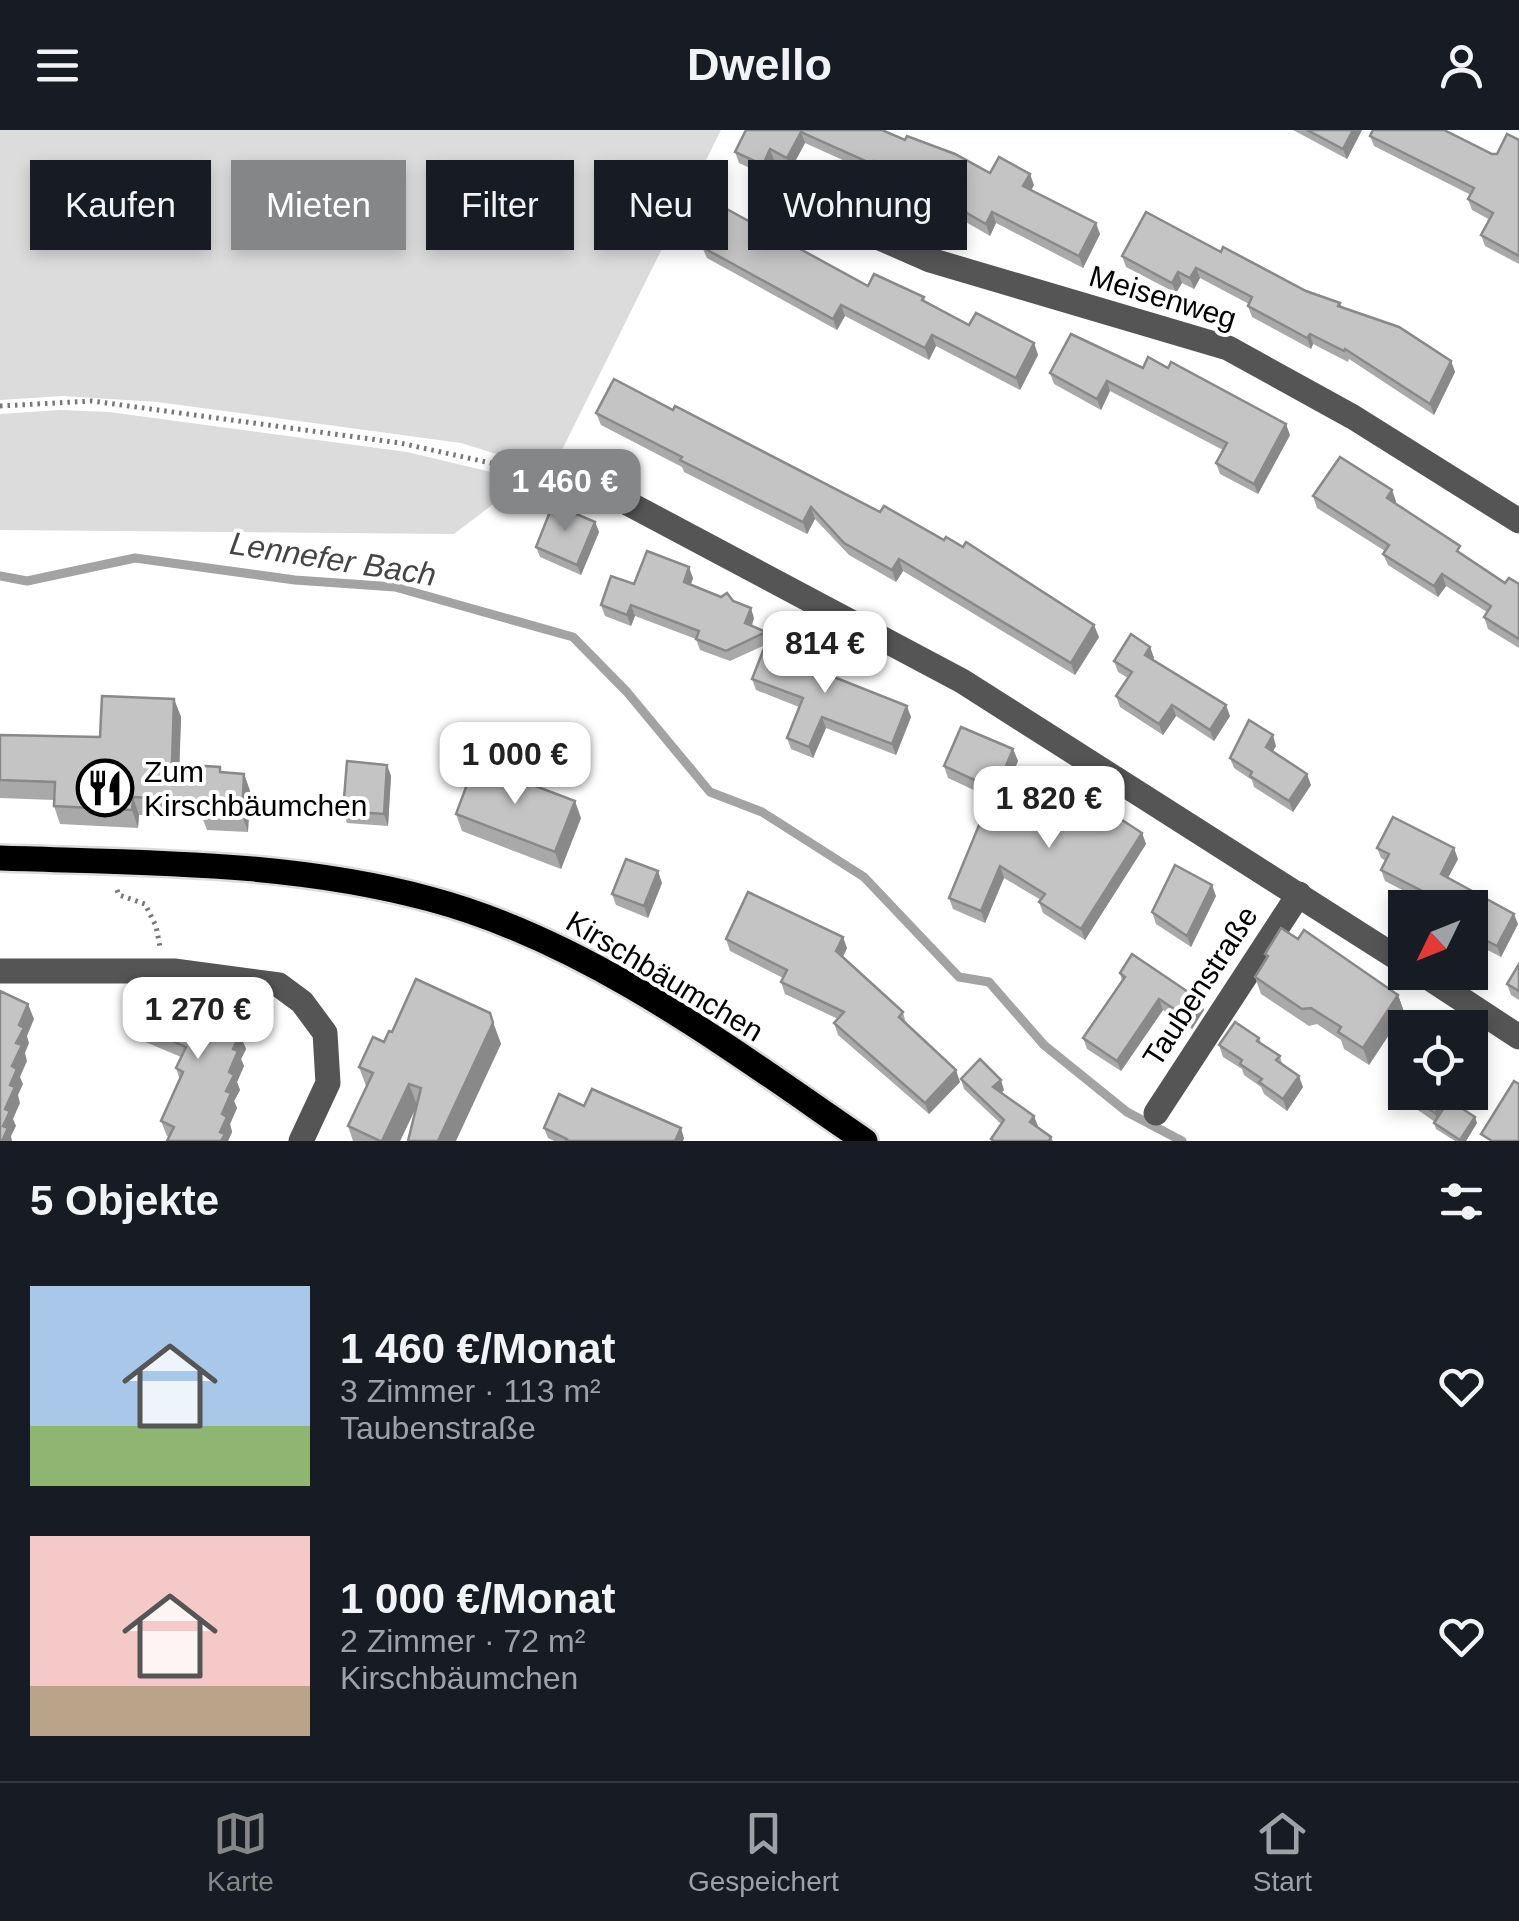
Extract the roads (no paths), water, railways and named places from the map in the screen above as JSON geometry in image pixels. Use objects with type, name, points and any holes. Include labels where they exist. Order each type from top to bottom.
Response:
[{"type":"main road","name":"Kirschbäumchen","points":[[0,858],[300,872],[431,899],[516,929],[604,971],[866,1141]]},
{"type":"street","name":"Meisenweg","points":[[907,250],[1228,348],[1353,417],[1519,522]]},
{"type":"street","name":"Taubenstraße","points":[[540,474],[603,490],[962,681],[1388,952]]},
{"type":"street","name":"Taubenstraße","points":[[1156,1113],[1299,894]]},
{"type":"street","points":[[0,971],[174,971],[279,986],[302,1002],[325,1032],[328,1082],[301,1141]]},
{"type":"street","points":[[1447,990],[1519,1037]]},
{"type":"waterway","name":"Lennefer Bach","points":[[0,576],[27,581],[135,558],[295,580],[395,587],[573,637],[627,692],[710,792],[762,812],[864,877],[959,977],[989,982],[1044,1045],[1127,1112],[1182,1141]]},
{"type":"place","name":"Zum Kirschbäumchen","points":[[105,788]]}]
